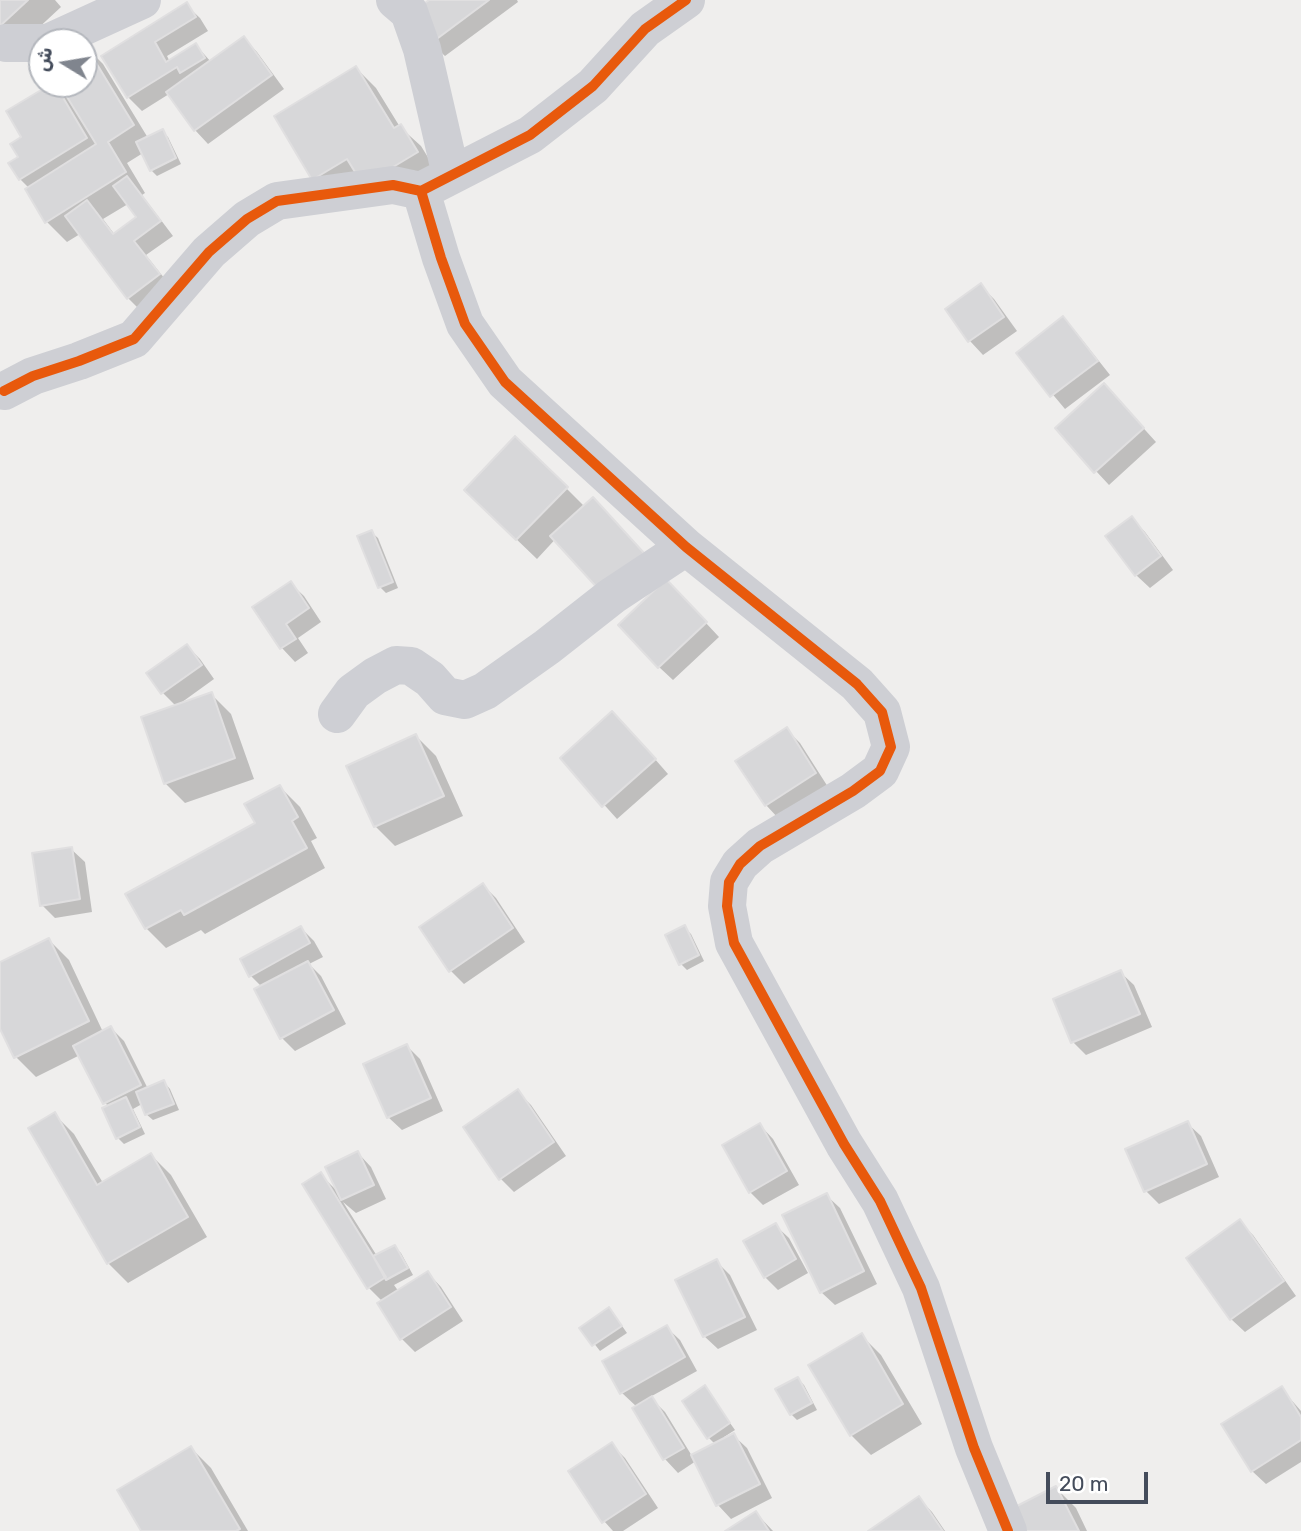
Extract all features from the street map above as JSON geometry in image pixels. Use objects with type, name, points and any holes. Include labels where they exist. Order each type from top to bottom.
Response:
[{"type":"street","points":[[81,28],[142,0]]},
{"type":"street","points":[[395,0],[409,12],[422,49],[441,258],[465,324],[505,382],[686,547],[857,684],[882,712],[891,747],[880,771],[760,846],[740,863],[729,882],[727,906],[734,943],[844,1144],[880,1201],[921,1288],[974,1448],[1008,1531]]},
{"type":"street","points":[[4,391],[33,376],[79,362],[134,339],[209,252],[247,219],[277,201],[393,185],[436,183],[530,135],[593,86],[645,29],[686,0]]},
{"type":"street","points":[[337,714],[353,692],[396,665],[411,666],[430,679],[445,696],[465,699],[485,691],[612,596],[686,547]]},
{"type":"building","points":[[0,0],[28,0],[0,26]]},
{"type":"building","points":[[429,0],[489,0],[430,44],[409,15]]},
{"type":"building","points":[[187,2],[196,17],[155,42],[166,62],[196,43],[205,58],[180,73],[177,67],[127,98],[101,56]]},
{"type":"building","points":[[244,36],[272,75],[194,131],[166,92]]},
{"type":"building","points":[[98,66],[134,125],[108,142],[126,172],[45,223],[25,189],[96,144],[68,98],[98,98]]},
{"type":"building","points":[[356,66],[394,128],[401,124],[418,152],[363,185],[347,159],[312,180],[274,116]]},
{"type":"building","points":[[28,98],[63,98],[87,138],[19,180],[8,163],[18,157],[10,144],[21,137],[6,111]]},
{"type":"building","points":[[163,129],[176,158],[150,171],[136,142]]},
{"type":"building","points":[[127,176],[161,221],[134,241],[160,274],[127,299],[65,216],[87,200],[113,234],[136,217],[113,186]]},
{"type":"building","points":[[981,283],[1004,317],[968,342],[945,309]]},
{"type":"building","points":[[1063,316],[1098,361],[1050,397],[1016,353]]},
{"type":"building","points":[[1104,383],[1144,428],[1094,473],[1055,428]]},
{"type":"building","points":[[515,436],[568,487],[516,540],[464,490]]},
{"type":"building","points":[[593,497],[644,553],[601,592],[550,536]]},
{"type":"building","points":[[1132,516],[1161,556],[1135,576],[1105,536]]},
{"type":"building","points":[[372,530],[393,582],[378,588],[357,536]]},
{"type":"building","points":[[666,579],[707,622],[658,668],[618,625]]},
{"type":"building","points":[[291,581],[309,608],[286,624],[296,639],[280,649],[252,607]]},
{"type":"building","points":[[187,644],[202,665],[161,694],[146,673]]},
{"type":"building","points":[[212,692],[235,758],[164,784],[141,717]]},
{"type":"building","points":[[612,711],[656,759],[602,807],[560,758]]},
{"type":"building","points":[[787,727],[816,773],[765,806],[735,761]]},
{"type":"building","points":[[416,734],[444,796],[374,827],[346,766]]},
{"type":"building","points":[[280,785],[298,817],[292,821],[307,848],[184,915],[181,910],[145,929],[125,894],[255,823],[244,804]]},
{"type":"building","points":[[72,847],[80,899],[40,906],[32,853]]},
{"type":"building","points":[[483,883],[513,928],[449,972],[419,927]]},
{"type":"building","points":[[685,925],[699,955],[679,965],[665,935]]},
{"type":"building","points":[[301,926],[310,943],[249,977],[240,959]]},
{"type":"building","points":[[49,938],[89,1021],[14,1058],[0,1029],[0,962]]},
{"type":"building","points":[[308,961],[334,1010],[280,1039],[254,989]]},
{"type":"building","points":[[1121,970],[1140,1014],[1071,1043],[1053,999]]},
{"type":"building","points":[[111,1026],[141,1085],[103,1104],[73,1046]]},
{"type":"building","points":[[407,1044],[431,1098],[387,1118],[363,1064]]},
{"type":"building","points":[[164,1080],[174,1104],[145,1115],[136,1092]]},
{"type":"building","points":[[518,1089],[554,1142],[499,1180],[463,1127]]},
{"type":"building","points":[[126,1097],[140,1127],[116,1139],[102,1108]]},
{"type":"building","points":[[55,1112],[97,1185],[151,1153],[188,1217],[107,1264],[28,1128]]},
{"type":"building","points":[[1188,1121],[1207,1164],[1144,1192],[1125,1149]]},
{"type":"building","points":[[760,1123],[787,1171],[749,1193],[722,1145]]},
{"type":"building","points":[[358,1151],[374,1185],[341,1200],[325,1167]]},
{"type":"building","points":[[321,1172],[386,1277],[367,1289],[302,1184]]},
{"type":"building","points":[[827,1193],[864,1271],[820,1293],[782,1215]]},
{"type":"building","points":[[1240,1219],[1284,1281],[1230,1320],[1186,1258]]},
{"type":"building","points":[[776,1223],[796,1259],[764,1278],[743,1241]]},
{"type":"building","points":[[395,1245],[408,1268],[386,1280],[373,1256]]},
{"type":"building","points":[[717,1259],[745,1317],[703,1337],[675,1280]]},
{"type":"building","points":[[428,1271],[451,1307],[400,1340],[377,1303]]},
{"type":"building","points":[[609,1307],[622,1326],[592,1346],[579,1328]]},
{"type":"building","points":[[667,1325],[685,1357],[620,1394],[602,1361]]},
{"type":"building","points":[[862,1333],[903,1404],[850,1436],[808,1365]]},
{"type":"building","points":[[798,1377],[812,1403],[790,1415],[775,1389]]},
{"type":"building","points":[[705,1385],[730,1423],[707,1439],[682,1401]]},
{"type":"building","points":[[1282,1386],[1301,1417],[1301,1440],[1251,1472],[1221,1424]]},
{"type":"building","points":[[652,1396],[684,1448],[663,1460],[632,1408]]},
{"type":"building","points":[[734,1433],[760,1484],[716,1506],[691,1455]]},
{"type":"building","points":[[612,1442],[646,1494],[602,1523],[568,1471]]},
{"type":"building","points":[[191,1446],[240,1529],[141,1531],[117,1490]]},
{"type":"building","points":[[1056,1486],[1079,1531],[1024,1531],[1013,1508]]},
{"type":"building","points":[[919,1496],[943,1531],[868,1531]]},
{"type":"building","points":[[756,1511],[769,1531],[725,1531]]},
{"type":"cycle path","points":[[686,0],[645,29],[593,86],[530,135],[421,191],[465,324],[505,382],[686,547],[857,684],[882,712],[891,747],[880,771],[853,791],[760,846],[740,864],[729,882],[727,906],[734,943],[844,1144],[880,1201],[921,1288],[974,1448],[1008,1531]]},
{"type":"cycle path","points":[[4,391],[33,376],[134,339],[209,252],[247,219],[277,201],[393,185],[421,191]]}]
